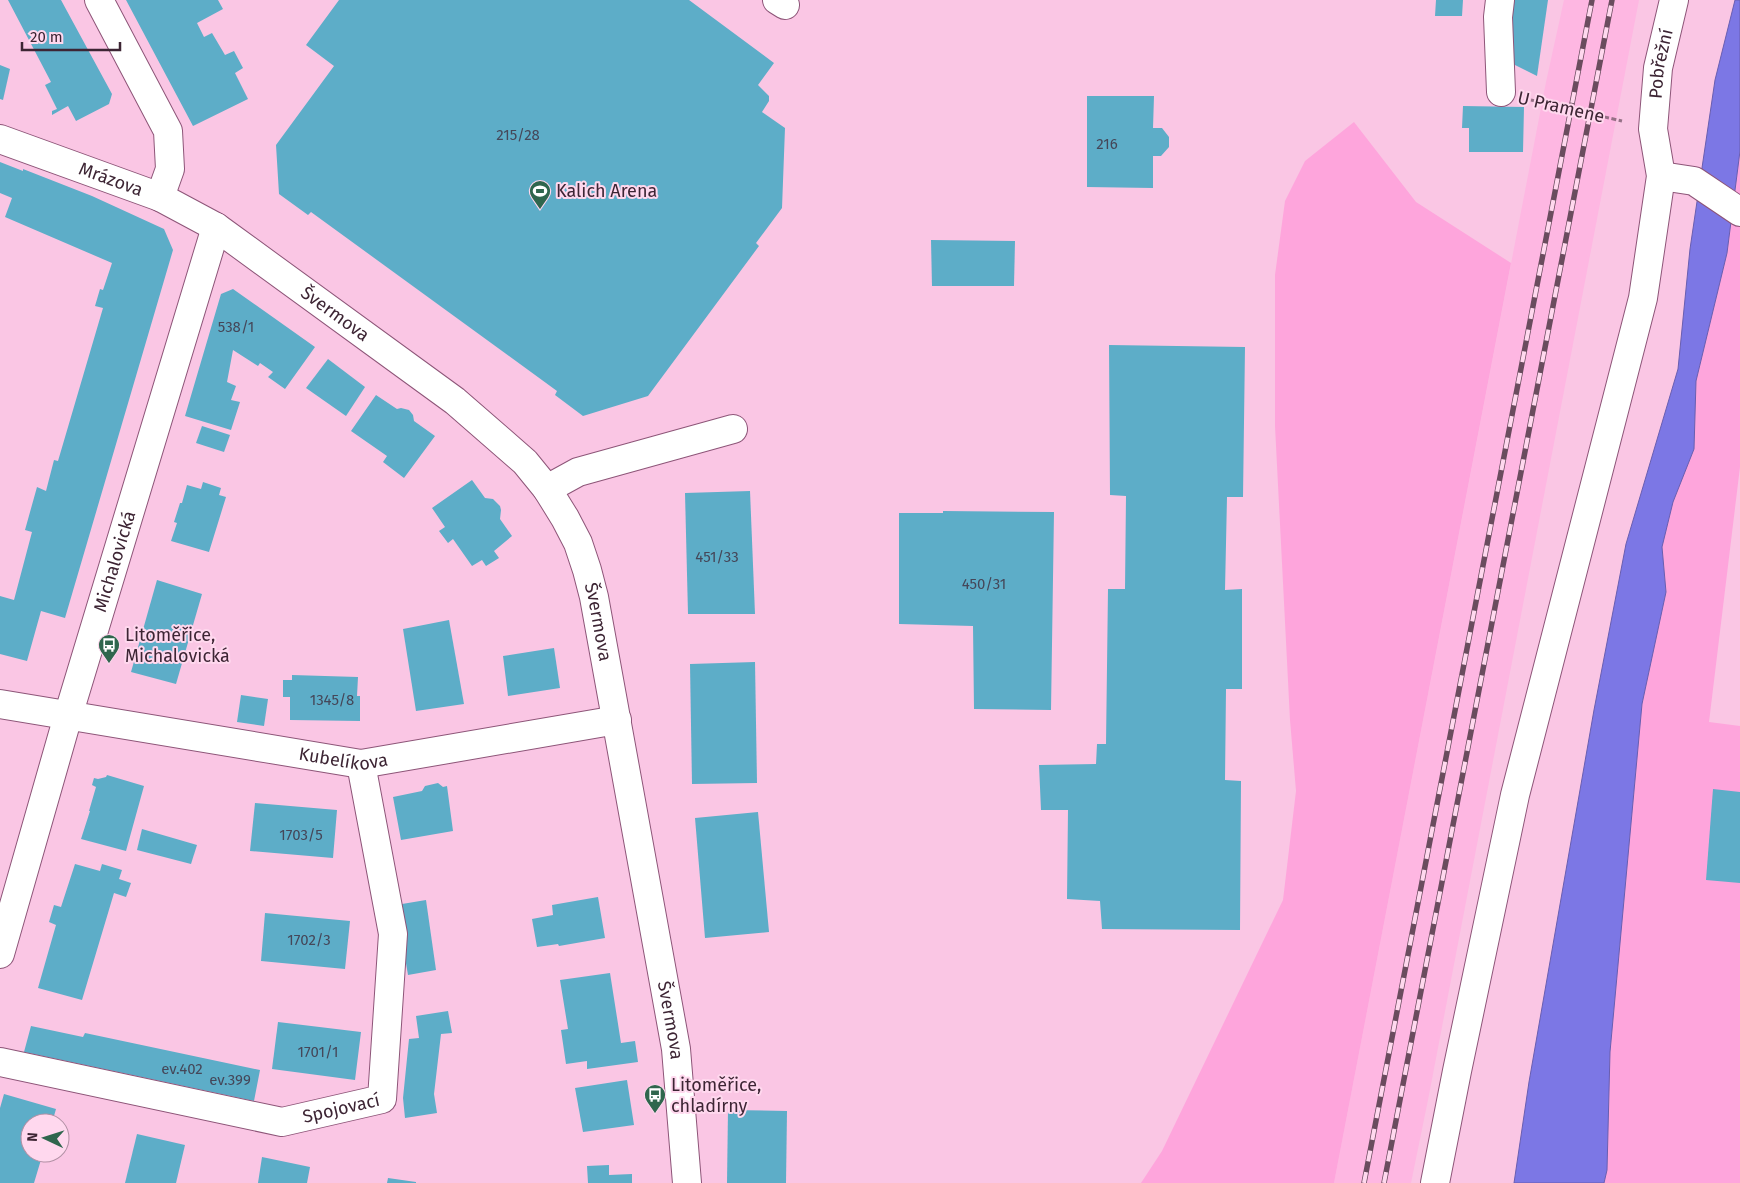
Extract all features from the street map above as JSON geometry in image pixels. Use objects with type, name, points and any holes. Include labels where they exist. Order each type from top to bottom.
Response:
[{"type":"street","points":[[99,0],[168,131],[170,169],[160,197]]},
{"type":"street","name":"U Pramene","points":[[1500,0],[1498,17],[1501,92]]},
{"type":"street","name":"Pobřežní","points":[[1436,1183],[1457,1071],[1515,795],[1643,298],[1661,176],[1654,129],[1658,68],[1674,0]]},
{"type":"street","name":"Mrázova","points":[[0,139],[160,197],[216,227]]},
{"type":"street","points":[[1661,176],[1694,181],[1740,212]]},
{"type":"street","name":"Švermova","points":[[216,227],[455,401],[525,462],[547,489],[578,543],[594,597],[676,1049],[687,1183]]},
{"type":"street","name":"Michalovická","points":[[0,954],[68,716],[216,227]]},
{"type":"street","points":[[547,489],[578,472],[733,429]]},
{"type":"street","name":"Kubelíkova","points":[[0,704],[361,764],[617,720]]},
{"type":"street","name":"Spojovací","points":[[0,1062],[282,1122],[382,1098],[393,934],[361,764]]},
{"type":"path","name":"U Pramene","points":[[1501,92],[1654,129]]},
{"type":"shaded area","points":[[1564,0],[1639,0],[1428,1100],[1411,1183],[1334,1183],[1546,82]]},
{"type":"shaded area","points":[[1735,0],[1740,0],[1740,151],[1727,253],[1696,381],[1694,449],[1673,502],[1662,547],[1666,592],[1642,704],[1610,1052],[1607,1170],[1604,1183],[1514,1183],[1529,1082],[1594,710],[1626,544],[1678,369],[1690,249],[1715,80]]},
{"type":"shaded area","points":[[1354,122],[1416,202],[1511,263],[1334,1183],[1141,1183],[1162,1151],[1283,900],[1296,791],[1290,720],[1275,426],[1275,275],[1285,201],[1305,161]]},
{"type":"shaded area","points":[[1740,151],[1740,467],[1709,722],[1740,726],[1740,1183],[1604,1183],[1607,1170],[1610,1052],[1642,704],[1666,592],[1662,547],[1673,502],[1694,449],[1696,381],[1727,253]]},
{"type":"building","points":[[8,0],[61,0],[112,94],[109,104],[76,121],[68,106],[52,115],[52,111],[57,109],[45,85],[51,82]]},
{"type":"building","points":[[126,0],[218,0],[223,9],[197,23],[204,37],[212,33],[225,55],[234,51],[243,68],[235,73],[248,99],[193,126]]},
{"type":"building","name":"Kalich Arena","points":[[339,0],[689,0],[774,63],[758,85],[769,96],[769,101],[762,112],[785,128],[782,208],[756,243],[759,246],[648,396],[583,416],[555,395],[557,391],[311,212],[308,215],[279,194],[276,145],[334,66],[306,45]]},
{"type":"building","points":[[1436,0],[1463,0],[1462,16],[1435,16]]},
{"type":"building","points":[[1511,0],[1548,0],[1537,76],[1503,59]]},
{"type":"building","points":[[0,65],[10,69],[3,100],[0,99]]},
{"type":"building","points":[[1087,96],[1154,96],[1153,128],[1162,128],[1169,137],[1169,147],[1161,156],[1153,156],[1153,188],[1087,187]]},
{"type":"building","points":[[1463,106],[1524,107],[1523,152],[1469,152],[1469,128],[1462,128]]},
{"type":"building","points":[[0,162],[92,196],[164,229],[173,250],[65,618],[41,611],[27,661],[0,654],[0,596],[14,600],[32,532],[25,530],[37,487],[46,491],[54,460],[58,461],[103,308],[95,306],[100,289],[103,290],[112,263],[5,217],[12,198],[0,193]]},
{"type":"building","points":[[931,240],[1015,241],[1014,286],[932,286]]},
{"type":"building","points":[[233,289],[315,347],[285,389],[268,377],[273,372],[260,363],[258,366],[233,350],[227,382],[236,386],[231,400],[240,402],[231,430],[185,416],[221,294]]},
{"type":"building","points":[[1109,345],[1245,347],[1243,497],[1227,497],[1225,590],[1242,589],[1242,689],[1226,689],[1225,780],[1241,781],[1240,930],[1102,929],[1100,901],[1067,899],[1068,810],[1041,810],[1039,765],[1096,764],[1097,744],[1106,744],[1108,589],[1125,589],[1126,496],[1110,495]]},
{"type":"building","points":[[328,359],[365,387],[346,416],[306,388]]},
{"type":"building","points":[[376,395],[397,409],[409,410],[413,415],[414,421],[435,436],[404,478],[383,462],[387,456],[351,431]]},
{"type":"building","points":[[202,426],[230,435],[224,452],[196,443]]},
{"type":"building","points":[[472,480],[485,498],[493,499],[500,506],[500,519],[512,536],[494,551],[499,558],[486,566],[482,560],[472,566],[453,539],[448,543],[439,531],[445,527],[432,508]]},
{"type":"building","points":[[203,482],[221,488],[219,495],[226,497],[209,552],[171,541],[177,523],[174,522],[187,485],[201,489]]},
{"type":"building","points":[[750,491],[755,614],[688,614],[685,493]]},
{"type":"building","points":[[943,511],[1054,512],[1051,710],[974,709],[973,626],[899,624],[899,513],[943,513]]},
{"type":"building","points":[[157,580],[202,594],[176,684],[131,672]]},
{"type":"building","points":[[449,620],[464,704],[416,711],[403,629]]},
{"type":"building","points":[[554,648],[560,688],[508,696],[503,656]]},
{"type":"building","points":[[755,662],[757,783],[692,784],[690,664]]},
{"type":"building","points":[[292,675],[358,677],[357,696],[360,696],[360,721],[290,720],[290,697],[283,697],[283,680],[292,680]]},
{"type":"building","points":[[241,695],[268,699],[264,726],[237,722]]},
{"type":"building","points":[[107,775],[144,786],[126,851],[81,839],[96,787],[92,785],[94,778],[98,779]]},
{"type":"building","points":[[438,783],[443,787],[447,786],[453,831],[401,840],[393,797],[422,791],[425,786]]},
{"type":"building","points":[[1713,789],[1740,792],[1740,883],[1706,880]]},
{"type":"building","points":[[255,803],[337,810],[333,858],[250,851]]},
{"type":"building","points":[[758,812],[769,932],[705,938],[695,818]]},
{"type":"building","points":[[142,829],[197,845],[191,864],[137,850]]},
{"type":"building","points":[[75,864],[100,871],[102,864],[122,870],[119,879],[131,883],[126,897],[114,893],[82,1000],[38,988],[56,925],[49,922],[54,905],[61,907]]},
{"type":"building","points":[[598,897],[605,938],[559,946],[558,944],[537,947],[532,919],[553,915],[552,905]]},
{"type":"building","points":[[426,900],[436,970],[408,975],[396,905]]},
{"type":"building","points":[[265,913],[350,921],[345,969],[261,961]]},
{"type":"building","points":[[610,973],[621,1043],[635,1041],[638,1062],[587,1069],[587,1061],[566,1064],[561,1030],[568,1029],[560,980]]},
{"type":"building","points":[[448,1011],[452,1033],[441,1034],[434,1094],[437,1113],[405,1118],[403,1098],[409,1039],[419,1038],[416,1016]]},
{"type":"building","points":[[278,1022],[361,1032],[355,1080],[272,1069]]},
{"type":"building","points":[[31,1026],[83,1037],[85,1033],[260,1070],[254,1101],[24,1052]]},
{"type":"building","points":[[627,1080],[634,1125],[583,1132],[575,1088]]},
{"type":"building","points":[[4,1094],[56,1109],[55,1113],[20,1113],[20,1163],[40,1163],[34,1183],[0,1183],[0,1108]]},
{"type":"building","points":[[728,1110],[787,1111],[786,1183],[727,1183]]},
{"type":"building","points":[[137,1134],[185,1145],[176,1183],[125,1183]]},
{"type":"building","points":[[262,1157],[310,1167],[307,1183],[258,1183]]},
{"type":"building","points":[[609,1165],[609,1175],[632,1174],[632,1183],[588,1183],[587,1166]]},
{"type":"building","points":[[388,1178],[416,1182],[416,1183],[387,1183]]},
{"type":"railway","points":[[1364,1183],[1592,0]]},
{"type":"railway","points":[[1384,1183],[1612,0]]},
{"type":"place","name":"Kalich Arena","points":[[540,210]]},
{"type":"place","name":"Litoměřice, Michalovická","points":[[109,664]]},
{"type":"place","name":"Litoměřice, chladírny","points":[[655,1114]]}]
